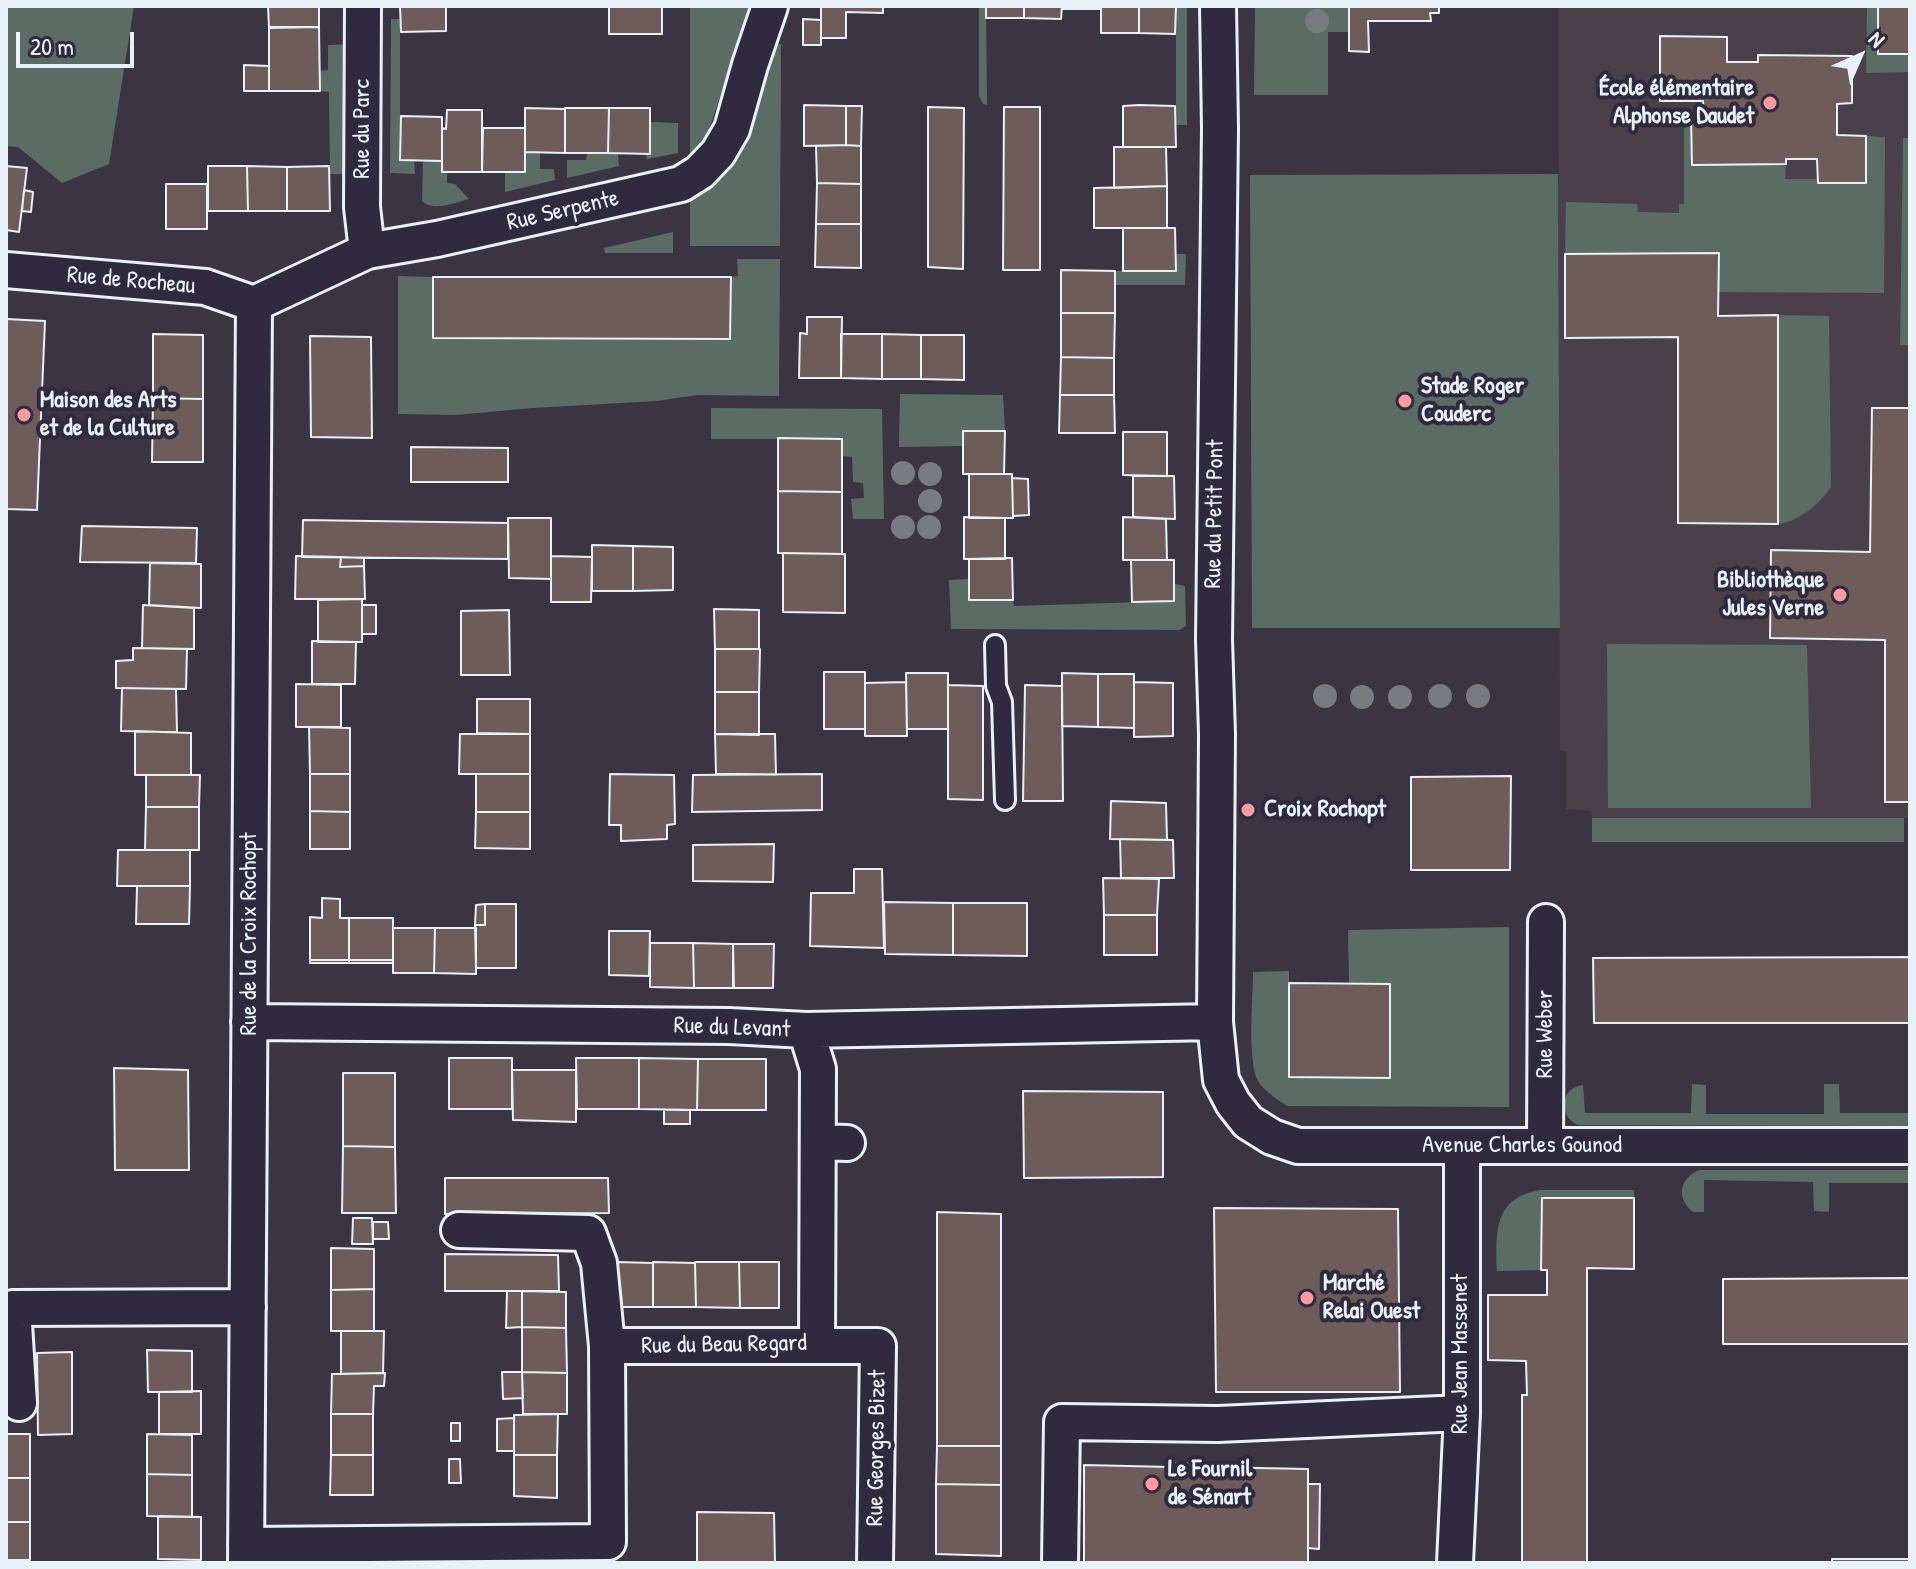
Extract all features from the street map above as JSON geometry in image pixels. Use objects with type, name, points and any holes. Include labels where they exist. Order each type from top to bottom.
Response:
[{"type":"street","name":"Rue du Parc","points":[[363,6],[362,207],[380,249]]},
{"type":"street","name":"Rue Serpente","points":[[254,304],[380,249],[681,184],[700,172],[718,153],[732,129],[770,6]]},
{"type":"street","name":"Rue du Petit Pont","points":[[1215,1022],[1218,6]]},
{"type":"street","name":"Rue de Rocheau","points":[[6,270],[205,287],[254,304]]},
{"type":"street","name":"Rue de la Croix Rochopt","points":[[246,1554],[254,304]]},
{"type":"street","name":"Rue Weber","points":[[1545,1146],[1546,922]]},
{"type":"street","name":"Rue du Levant","points":[[249,1022],[729,1026],[806,1030],[1215,1022]]},
{"type":"street","name":"Avenue Charles Gounod","points":[[1215,1022],[1221,1080],[1233,1103],[1248,1122],[1272,1137],[1298,1146],[1910,1146]]},
{"type":"street","name":"Rue du Beau Regard","points":[[246,1554],[608,1552],[607,1346],[817,1346],[832,1142],[818,1069],[806,1030]]},
{"type":"street","name":"Rue Jean Massenet","points":[[1455,1563],[1462,1413],[1462,1146]]},
{"type":"street","points":[[459,1230],[588,1233],[599,1263],[607,1346]]},
{"type":"street","points":[[19,1403],[13,1308],[248,1307]]},
{"type":"street","name":"Rue Georges Bizet","points":[[817,1346],[878,1346],[875,1563]]},
{"type":"street","points":[[1060,1563],[1062,1422],[1218,1424],[1462,1413]]},
{"type":"lane","points":[[995,645],[996,686],[1002,702],[1005,800]]},
{"type":"shaded area","points":[[1558,6],[1910,6],[1910,818],[1592,818],[1591,811],[1566,809],[1566,751],[1560,750]]},
{"type":"green space","points":[[6,6],[134,6],[109,164],[62,183],[18,147],[6,146]]},
{"type":"green space","points":[[690,6],[750,6],[704,139],[710,148],[690,165]]},
{"type":"green space","points":[[979,6],[986,6],[987,105],[979,96]]},
{"type":"green space","points":[[1176,6],[1187,6],[1187,125],[1176,125]]},
{"type":"green space","points":[[1255,6],[1349,6],[1349,32],[1328,32],[1328,95],[1254,95]]},
{"type":"green space","points":[[1867,6],[1878,6],[1878,54],[1910,54],[1910,72],[1866,73]]},
{"type":"green space","points":[[391,19],[400,19],[400,159],[414,160],[415,174],[390,173]]},
{"type":"green space","points":[[351,44],[351,174],[330,174],[329,92],[320,91],[319,71],[328,70],[328,45]]},
{"type":"green space","points":[[769,44],[781,44],[780,246],[690,246],[690,192]]},
{"type":"green space","points":[[1684,118],[1691,118],[1692,165],[1786,164],[1785,179],[1818,179],[1818,183],[1865,183],[1866,136],[1885,137],[1884,293],[1719,292],[1719,253],[1565,254],[1566,202],[1637,204],[1638,212],[1679,213],[1679,204],[1684,204]]},
{"type":"green space","points":[[650,122],[678,123],[678,153],[647,159],[645,153],[650,153]]},
{"type":"green space","points":[[1903,138],[1910,138],[1910,345],[1900,345]]},
{"type":"green space","points":[[525,152],[540,153],[540,169],[554,169],[555,180],[505,192],[505,172],[525,172]]},
{"type":"green space","points":[[587,153],[618,154],[619,166],[567,178],[567,160],[586,160]]},
{"type":"green space","points":[[423,160],[442,161],[442,171],[447,172],[447,183],[455,184],[469,199],[438,206],[422,201]]},
{"type":"green space","name":"Stade Roger Couderc","points":[[1558,174],[1560,628],[1252,628],[1250,175]]},
{"type":"green space","points":[[673,232],[673,253],[605,253],[604,248]]},
{"type":"green space","points":[[1176,254],[1186,254],[1185,285],[1115,285],[1115,271],[1176,271]]},
{"type":"green space","points":[[737,259],[780,259],[779,396],[698,395],[657,401],[456,415],[398,414],[398,276],[433,277],[433,338],[730,338],[731,277],[738,276]]},
{"type":"green space","points":[[1778,315],[1829,316],[1831,487],[1808,511],[1778,524]]},
{"type":"green space","points":[[900,394],[1003,395],[1005,431],[963,446],[899,447]]},
{"type":"green space","points":[[711,408],[882,409],[884,519],[853,519],[851,499],[864,498],[863,483],[853,482],[852,457],[842,456],[842,439],[711,439]]},
{"type":"green space","points":[[969,579],[970,600],[1013,600],[1014,606],[1174,601],[1175,584],[1185,586],[1186,626],[1179,630],[951,629],[949,580]]},
{"type":"green space","points":[[1607,644],[1807,645],[1811,808],[1608,808]]},
{"type":"green space","points":[[1592,818],[1904,818],[1904,842],[1592,842]]},
{"type":"green space","points":[[1509,927],[1509,1107],[1287,1106],[1267,1092],[1258,1081],[1252,1044],[1253,972],[1289,971],[1289,1077],[1389,1078],[1390,984],[1349,984],[1348,930]]},
{"type":"green space","points":[[1692,1084],[1706,1085],[1706,1114],[1824,1114],[1824,1084],[1839,1084],[1840,1113],[1910,1113],[1910,1126],[1578,1125],[1571,1121],[1565,1109],[1566,1096],[1583,1085],[1585,1113],[1691,1113]]},
{"type":"green space","points":[[1699,1170],[1910,1170],[1910,1183],[1829,1183],[1829,1212],[1814,1211],[1813,1182],[1704,1180],[1704,1212],[1693,1212],[1684,1201],[1682,1189],[1687,1178]]},
{"type":"green space","points":[[1541,1190],[1634,1190],[1634,1198],[1541,1270],[1497,1271],[1498,1231],[1506,1209],[1525,1194]]},
{"type":"building","points":[[268,6],[319,6],[319,27],[269,28]]},
{"type":"building","points":[[400,6],[446,6],[446,31],[401,32]]},
{"type":"building","points":[[609,6],[662,6],[662,34],[609,34]]},
{"type":"building","points":[[821,6],[883,6],[883,13],[846,12],[846,38],[821,38]]},
{"type":"building","points":[[986,6],[1024,6],[1024,18],[986,18]]},
{"type":"building","points":[[1024,6],[1062,6],[1061,19],[1024,18]]},
{"type":"building","points":[[1062,6],[1101,6],[1100,9],[1062,9]]},
{"type":"building","points":[[1101,6],[1139,6],[1139,33],[1101,33]]},
{"type":"building","points":[[1139,6],[1176,6],[1175,34],[1139,33]]},
{"type":"building","points":[[1349,6],[1439,6],[1439,13],[1430,13],[1431,21],[1368,21],[1369,52],[1349,51]]},
{"type":"building","points":[[1878,6],[1910,6],[1910,54],[1878,54]]},
{"type":"building","points":[[803,19],[821,20],[821,45],[803,45]]},
{"type":"building","points":[[269,27],[319,27],[320,91],[269,91]]},
{"type":"building","points":[[1660,36],[1727,37],[1727,62],[1758,62],[1758,55],[1852,56],[1852,103],[1837,104],[1837,135],[1866,136],[1866,183],[1818,183],[1817,159],[1786,159],[1786,164],[1692,165],[1691,118],[1704,118],[1703,101],[1660,101]]},
{"type":"building","points":[[244,65],[269,66],[269,91],[244,91]]},
{"type":"building","points":[[804,105],[846,106],[846,145],[804,146]]},
{"type":"building","points":[[846,106],[862,106],[861,146],[846,145]]},
{"type":"building","points":[[1123,106],[1175,106],[1176,147],[1123,147]]},
{"type":"building","points":[[928,107],[964,108],[963,269],[928,267]]},
{"type":"building","points":[[1004,107],[1040,107],[1040,270],[1003,270]]},
{"type":"building","points":[[525,108],[565,109],[565,153],[525,152]]},
{"type":"building","points":[[565,108],[609,108],[608,153],[565,153]]},
{"type":"building","points":[[609,108],[650,108],[650,154],[608,153]]},
{"type":"building","points":[[447,110],[482,110],[482,172],[442,172],[442,128],[446,129]]},
{"type":"building","points":[[401,116],[442,117],[442,161],[400,160]]},
{"type":"building","points":[[483,128],[525,128],[525,172],[482,172]]},
{"type":"building","points":[[816,146],[861,146],[861,184],[817,183]]},
{"type":"building","points":[[1114,147],[1166,147],[1167,186],[1114,188]]},
{"type":"building","points":[[6,166],[27,168],[19,232],[6,230]]},
{"type":"building","points":[[208,166],[247,166],[248,211],[208,211]]},
{"type":"building","points":[[247,166],[287,167],[287,211],[248,211]]},
{"type":"building","points":[[329,166],[330,211],[287,211],[287,167]]},
{"type":"building","points":[[817,183],[861,184],[861,224],[816,224]]},
{"type":"building","points":[[166,184],[207,184],[207,229],[166,229]]},
{"type":"building","points":[[1167,186],[1167,228],[1094,228],[1094,188]]},
{"type":"building","points":[[24,190],[33,192],[31,212],[22,211]]},
{"type":"building","points":[[816,224],[861,224],[861,268],[815,267]]},
{"type":"building","points":[[1123,228],[1175,228],[1176,271],[1123,271]]},
{"type":"building","points":[[1719,253],[1718,316],[1778,315],[1778,524],[1678,523],[1678,337],[1565,338],[1565,254]]},
{"type":"building","points":[[1061,270],[1115,271],[1115,313],[1061,313]]},
{"type":"building","points":[[433,277],[731,277],[730,339],[433,338]]},
{"type":"building","points":[[1061,313],[1115,313],[1114,358],[1061,357]]},
{"type":"building","points":[[807,317],[842,317],[841,378],[799,378],[800,333],[807,334]]},
{"type":"building","name":"Maison des Arts et de la Culture","points":[[6,319],[45,321],[37,510],[6,509]]},
{"type":"building","points":[[153,334],[203,335],[203,399],[153,398]]},
{"type":"building","points":[[841,334],[882,334],[882,379],[841,378]]},
{"type":"building","points":[[882,334],[921,335],[921,379],[882,379]]},
{"type":"building","points":[[921,335],[964,335],[964,380],[921,379]]},
{"type":"building","points":[[310,336],[371,337],[372,438],[311,437]]},
{"type":"building","points":[[1061,357],[1114,358],[1114,395],[1060,395]]},
{"type":"building","points":[[1060,395],[1114,395],[1115,433],[1059,433]]},
{"type":"building","points":[[153,398],[203,399],[203,462],[152,462]]},
{"type":"building","name":"Bibliothèque Jules Verne","points":[[1872,408],[1910,408],[1910,802],[1885,802],[1885,640],[1770,638],[1771,550],[1870,552]]},
{"type":"building","points":[[963,431],[1005,431],[1004,474],[963,474]]},
{"type":"building","points":[[1123,432],[1167,432],[1167,476],[1123,475]]},
{"type":"building","points":[[778,438],[842,439],[842,492],[778,491]]},
{"type":"building","points":[[411,447],[508,448],[508,482],[411,482]]},
{"type":"building","points":[[969,474],[1012,474],[1013,518],[969,518]]},
{"type":"building","points":[[1133,476],[1174,476],[1175,519],[1133,517]]},
{"type":"building","points":[[1012,478],[1028,479],[1029,515],[1013,516]]},
{"type":"building","points":[[778,491],[842,492],[842,554],[778,553]]},
{"type":"building","points":[[964,517],[1005,518],[1005,559],[964,559]]},
{"type":"building","points":[[1123,517],[1166,519],[1167,560],[1123,560]]},
{"type":"building","points":[[508,518],[551,518],[551,579],[509,578]]},
{"type":"building","points":[[303,520],[508,523],[508,559],[302,557]]},
{"type":"building","points":[[82,526],[197,528],[196,563],[80,562]]},
{"type":"building","points":[[592,545],[633,546],[633,591],[592,591]]},
{"type":"building","points":[[633,546],[673,547],[673,590],[633,591]]},
{"type":"building","points":[[783,553],[845,554],[845,613],[783,612]]},
{"type":"building","points":[[296,556],[341,557],[340,567],[364,566],[365,599],[295,599]]},
{"type":"building","points":[[551,556],[592,557],[591,602],[551,602]]},
{"type":"building","points":[[341,557],[364,558],[364,566],[340,567]]},
{"type":"building","points":[[1012,558],[1013,600],[969,600],[969,559]]},
{"type":"building","points":[[1131,560],[1174,560],[1174,601],[1132,602]]},
{"type":"building","points":[[150,563],[201,564],[201,608],[149,605]]},
{"type":"building","points":[[362,599],[362,642],[318,642],[318,600]]},
{"type":"building","points":[[143,605],[194,608],[194,649],[142,648]]},
{"type":"building","points":[[362,605],[376,605],[376,634],[362,634]]},
{"type":"building","points":[[714,609],[759,610],[759,649],[715,649]]},
{"type":"building","points":[[509,610],[510,675],[461,675],[461,611]]},
{"type":"building","points":[[312,641],[356,642],[355,684],[312,684]]},
{"type":"building","points":[[133,648],[187,649],[186,689],[116,688],[116,661],[133,660]]},
{"type":"building","points":[[715,649],[760,649],[759,692],[715,692]]},
{"type":"building","points":[[824,672],[865,672],[865,729],[824,729]]},
{"type":"building","points":[[906,673],[948,673],[948,729],[907,729]]},
{"type":"building","points":[[1062,673],[1098,674],[1098,727],[1062,726]]},
{"type":"building","points":[[1098,674],[1134,674],[1134,728],[1098,727]]},
{"type":"building","points":[[906,682],[907,736],[865,736],[865,683]]},
{"type":"building","points":[[1134,682],[1173,683],[1173,736],[1134,737]]},
{"type":"building","points":[[296,684],[341,685],[341,727],[296,727]]},
{"type":"building","points":[[948,685],[983,686],[983,800],[948,799]]},
{"type":"building","points":[[1025,685],[1062,686],[1063,801],[1023,801]]},
{"type":"building","points":[[122,688],[176,689],[177,732],[121,731]]},
{"type":"building","points":[[715,692],[759,692],[759,735],[715,734]]},
{"type":"building","points":[[477,699],[530,699],[530,734],[477,733]]},
{"type":"building","points":[[309,727],[350,728],[350,774],[310,774]]},
{"type":"building","points":[[135,731],[191,733],[191,775],[135,775]]},
{"type":"building","points":[[460,734],[530,734],[530,774],[459,774]]},
{"type":"building","points":[[715,734],[775,734],[776,775],[716,774]]},
{"type":"building","points":[[310,774],[350,774],[350,812],[310,811]]},
{"type":"building","points":[[476,774],[530,774],[530,812],[476,812]]},
{"type":"building","points":[[610,774],[674,775],[675,824],[667,825],[667,839],[621,841],[621,825],[609,825]]},
{"type":"building","points":[[822,774],[822,810],[692,812],[693,775]]},
{"type":"building","points":[[146,775],[200,775],[199,807],[146,807]]},
{"type":"building","points":[[1511,776],[1510,870],[1411,870],[1411,777]]},
{"type":"building","points":[[1111,801],[1166,803],[1167,840],[1110,839]]},
{"type":"building","points":[[146,807],[199,807],[199,850],[145,850]]},
{"type":"building","points":[[310,811],[350,812],[350,849],[310,849]]},
{"type":"building","points":[[476,812],[530,812],[530,849],[475,848]]},
{"type":"building","points":[[1120,839],[1173,840],[1174,878],[1121,878]]},
{"type":"building","points":[[774,844],[773,882],[693,881],[693,845]]},
{"type":"building","points":[[118,850],[190,850],[190,886],[117,886]]},
{"type":"building","points":[[854,869],[882,869],[884,948],[810,946],[811,893],[854,893]]},
{"type":"building","points":[[1103,878],[1159,879],[1157,915],[1104,915]]},
{"type":"building","points":[[137,886],[190,886],[189,924],[136,924]]},
{"type":"building","points":[[322,898],[340,899],[340,918],[349,918],[349,960],[310,960],[310,917],[322,918]]},
{"type":"building","points":[[884,902],[953,903],[953,955],[885,954]]},
{"type":"building","points":[[953,903],[1027,903],[1027,956],[953,955]]},
{"type":"building","points":[[485,904],[485,925],[475,925],[476,905]]},
{"type":"building","points":[[485,904],[516,904],[516,968],[476,968],[475,925],[485,925]]},
{"type":"building","points":[[1104,915],[1157,915],[1157,955],[1104,955]]},
{"type":"building","points":[[349,918],[393,918],[393,960],[349,960]]},
{"type":"building","points":[[393,928],[435,928],[434,973],[393,973]]},
{"type":"building","points":[[435,928],[476,928],[476,974],[434,973]]},
{"type":"building","points":[[609,931],[650,931],[649,976],[609,975]]},
{"type":"building","points":[[650,943],[693,943],[694,988],[650,987]]},
{"type":"building","points":[[693,943],[733,944],[733,988],[694,988]]},
{"type":"building","points":[[733,944],[774,944],[773,988],[734,988]]},
{"type":"building","points":[[1910,957],[1910,1023],[1594,1023],[1593,958]]},
{"type":"building","points":[[310,960],[349,960],[349,963],[310,963]]},
{"type":"building","points":[[349,960],[393,960],[393,963],[349,963]]},
{"type":"building","points":[[1289,983],[1390,984],[1390,1078],[1289,1077]]},
{"type":"building","points":[[449,1058],[512,1058],[512,1109],[449,1109]]},
{"type":"building","points":[[576,1058],[639,1058],[639,1109],[577,1109]]},
{"type":"building","points":[[639,1058],[698,1059],[697,1110],[639,1109]]},
{"type":"building","points":[[698,1059],[766,1059],[766,1110],[697,1110]]},
{"type":"building","points":[[114,1068],[188,1070],[189,1170],[115,1170]]},
{"type":"building","points":[[512,1070],[576,1070],[576,1122],[513,1120]]},
{"type":"building","points":[[343,1073],[395,1073],[395,1147],[343,1146]]},
{"type":"building","points":[[1023,1091],[1163,1092],[1163,1177],[1024,1178]]},
{"type":"building","points":[[664,1110],[690,1110],[690,1124],[664,1124]]},
{"type":"building","points":[[343,1146],[395,1147],[396,1213],[342,1213]]},
{"type":"building","points":[[445,1178],[608,1178],[609,1213],[445,1214]]},
{"type":"building","points":[[1542,1198],[1634,1198],[1634,1269],[1587,1268],[1587,1563],[1522,1563],[1522,1395],[1527,1395],[1526,1361],[1488,1360],[1488,1295],[1547,1295],[1547,1270],[1541,1270]]},
{"type":"building","name":"Marché Relai Ouest","points":[[1214,1208],[1398,1209],[1400,1392],[1216,1392]]},
{"type":"building","points":[[937,1212],[1001,1214],[1001,1446],[937,1446]]},
{"type":"building","points":[[353,1218],[372,1218],[373,1244],[352,1244]]},
{"type":"building","points":[[373,1222],[388,1222],[389,1239],[373,1239]]},
{"type":"building","points":[[331,1248],[374,1249],[374,1289],[331,1290]]},
{"type":"building","points":[[445,1254],[558,1255],[559,1291],[445,1291]]},
{"type":"building","points":[[617,1262],[653,1263],[653,1307],[617,1307]]},
{"type":"building","points":[[653,1262],[695,1263],[696,1307],[653,1307]]},
{"type":"building","points":[[695,1262],[739,1262],[740,1308],[696,1307]]},
{"type":"building","points":[[739,1262],[779,1262],[779,1308],[740,1308]]},
{"type":"building","points":[[1910,1278],[1910,1344],[1723,1344],[1723,1279]]},
{"type":"building","points":[[374,1289],[374,1331],[331,1331],[331,1290]]},
{"type":"building","points":[[507,1291],[522,1291],[522,1327],[506,1328]]},
{"type":"building","points":[[522,1291],[566,1292],[566,1328],[522,1327]]},
{"type":"building","points":[[522,1327],[566,1328],[567,1373],[522,1372]]},
{"type":"building","points":[[341,1331],[384,1331],[383,1373],[341,1374]]},
{"type":"building","points":[[147,1350],[192,1351],[192,1392],[148,1392]]},
{"type":"building","points":[[72,1352],[72,1434],[38,1435],[37,1353]]},
{"type":"building","points":[[502,1372],[522,1372],[523,1398],[503,1399]]},
{"type":"building","points":[[522,1372],[567,1373],[567,1414],[523,1414]]},
{"type":"building","points":[[385,1373],[384,1386],[374,1386],[373,1414],[331,1414],[332,1374]]},
{"type":"building","points":[[201,1391],[201,1434],[159,1434],[159,1392]]},
{"type":"building","points":[[331,1414],[373,1414],[373,1455],[331,1455]]},
{"type":"building","points":[[558,1414],[557,1455],[514,1455],[514,1415]]},
{"type":"building","points":[[514,1418],[514,1451],[497,1451],[497,1419]]},
{"type":"building","points":[[451,1423],[460,1423],[460,1441],[451,1441]]},
{"type":"building","points":[[6,1434],[30,1434],[30,1478],[6,1478]]},
{"type":"building","points":[[147,1434],[192,1435],[192,1475],[147,1474]]},
{"type":"building","points":[[937,1446],[1001,1446],[1001,1485],[936,1484]]},
{"type":"building","points":[[331,1455],[373,1455],[373,1495],[330,1495]]},
{"type":"building","points":[[514,1455],[557,1455],[557,1498],[514,1496]]},
{"type":"building","points":[[449,1459],[460,1459],[461,1483],[449,1483]]},
{"type":"building","points":[[1171,1463],[1206,1464],[1207,1467],[1308,1469],[1308,1563],[1084,1563],[1084,1465],[1171,1467]]},
{"type":"building","points":[[147,1474],[192,1475],[192,1517],[147,1516]]},
{"type":"building","points":[[6,1478],[30,1478],[30,1522],[6,1522]]},
{"type":"building","points":[[936,1484],[1001,1485],[1001,1556],[936,1554]]},
{"type":"building","points":[[1308,1484],[1320,1484],[1319,1549],[1308,1548]]},
{"type":"building","points":[[697,1512],[774,1513],[775,1563],[697,1563]]},
{"type":"building","points":[[158,1516],[201,1517],[201,1560],[158,1559]]},
{"type":"building","points":[[6,1522],[30,1522],[30,1560],[6,1560]]},
{"type":"building","points":[[1832,1559],[1910,1559],[1910,1563],[1832,1563]]},
{"type":"place","name":"École élémentaire Alphonse Daudet","points":[[1770,103]]},
{"type":"place","name":"Stade Roger Couderc","points":[[1405,401]]},
{"type":"place","name":"Maison des Arts et de la Culture","points":[[24,415]]},
{"type":"place","name":"Bibliothèque Jules Verne","points":[[1840,595]]},
{"type":"place","name":"Croix Rochopt","points":[[1248,810]]},
{"type":"place","name":"Marché Relai Ouest","points":[[1307,1298]]},
{"type":"place","name":"Le Fournil de Sénart","points":[[1152,1484]]}]
